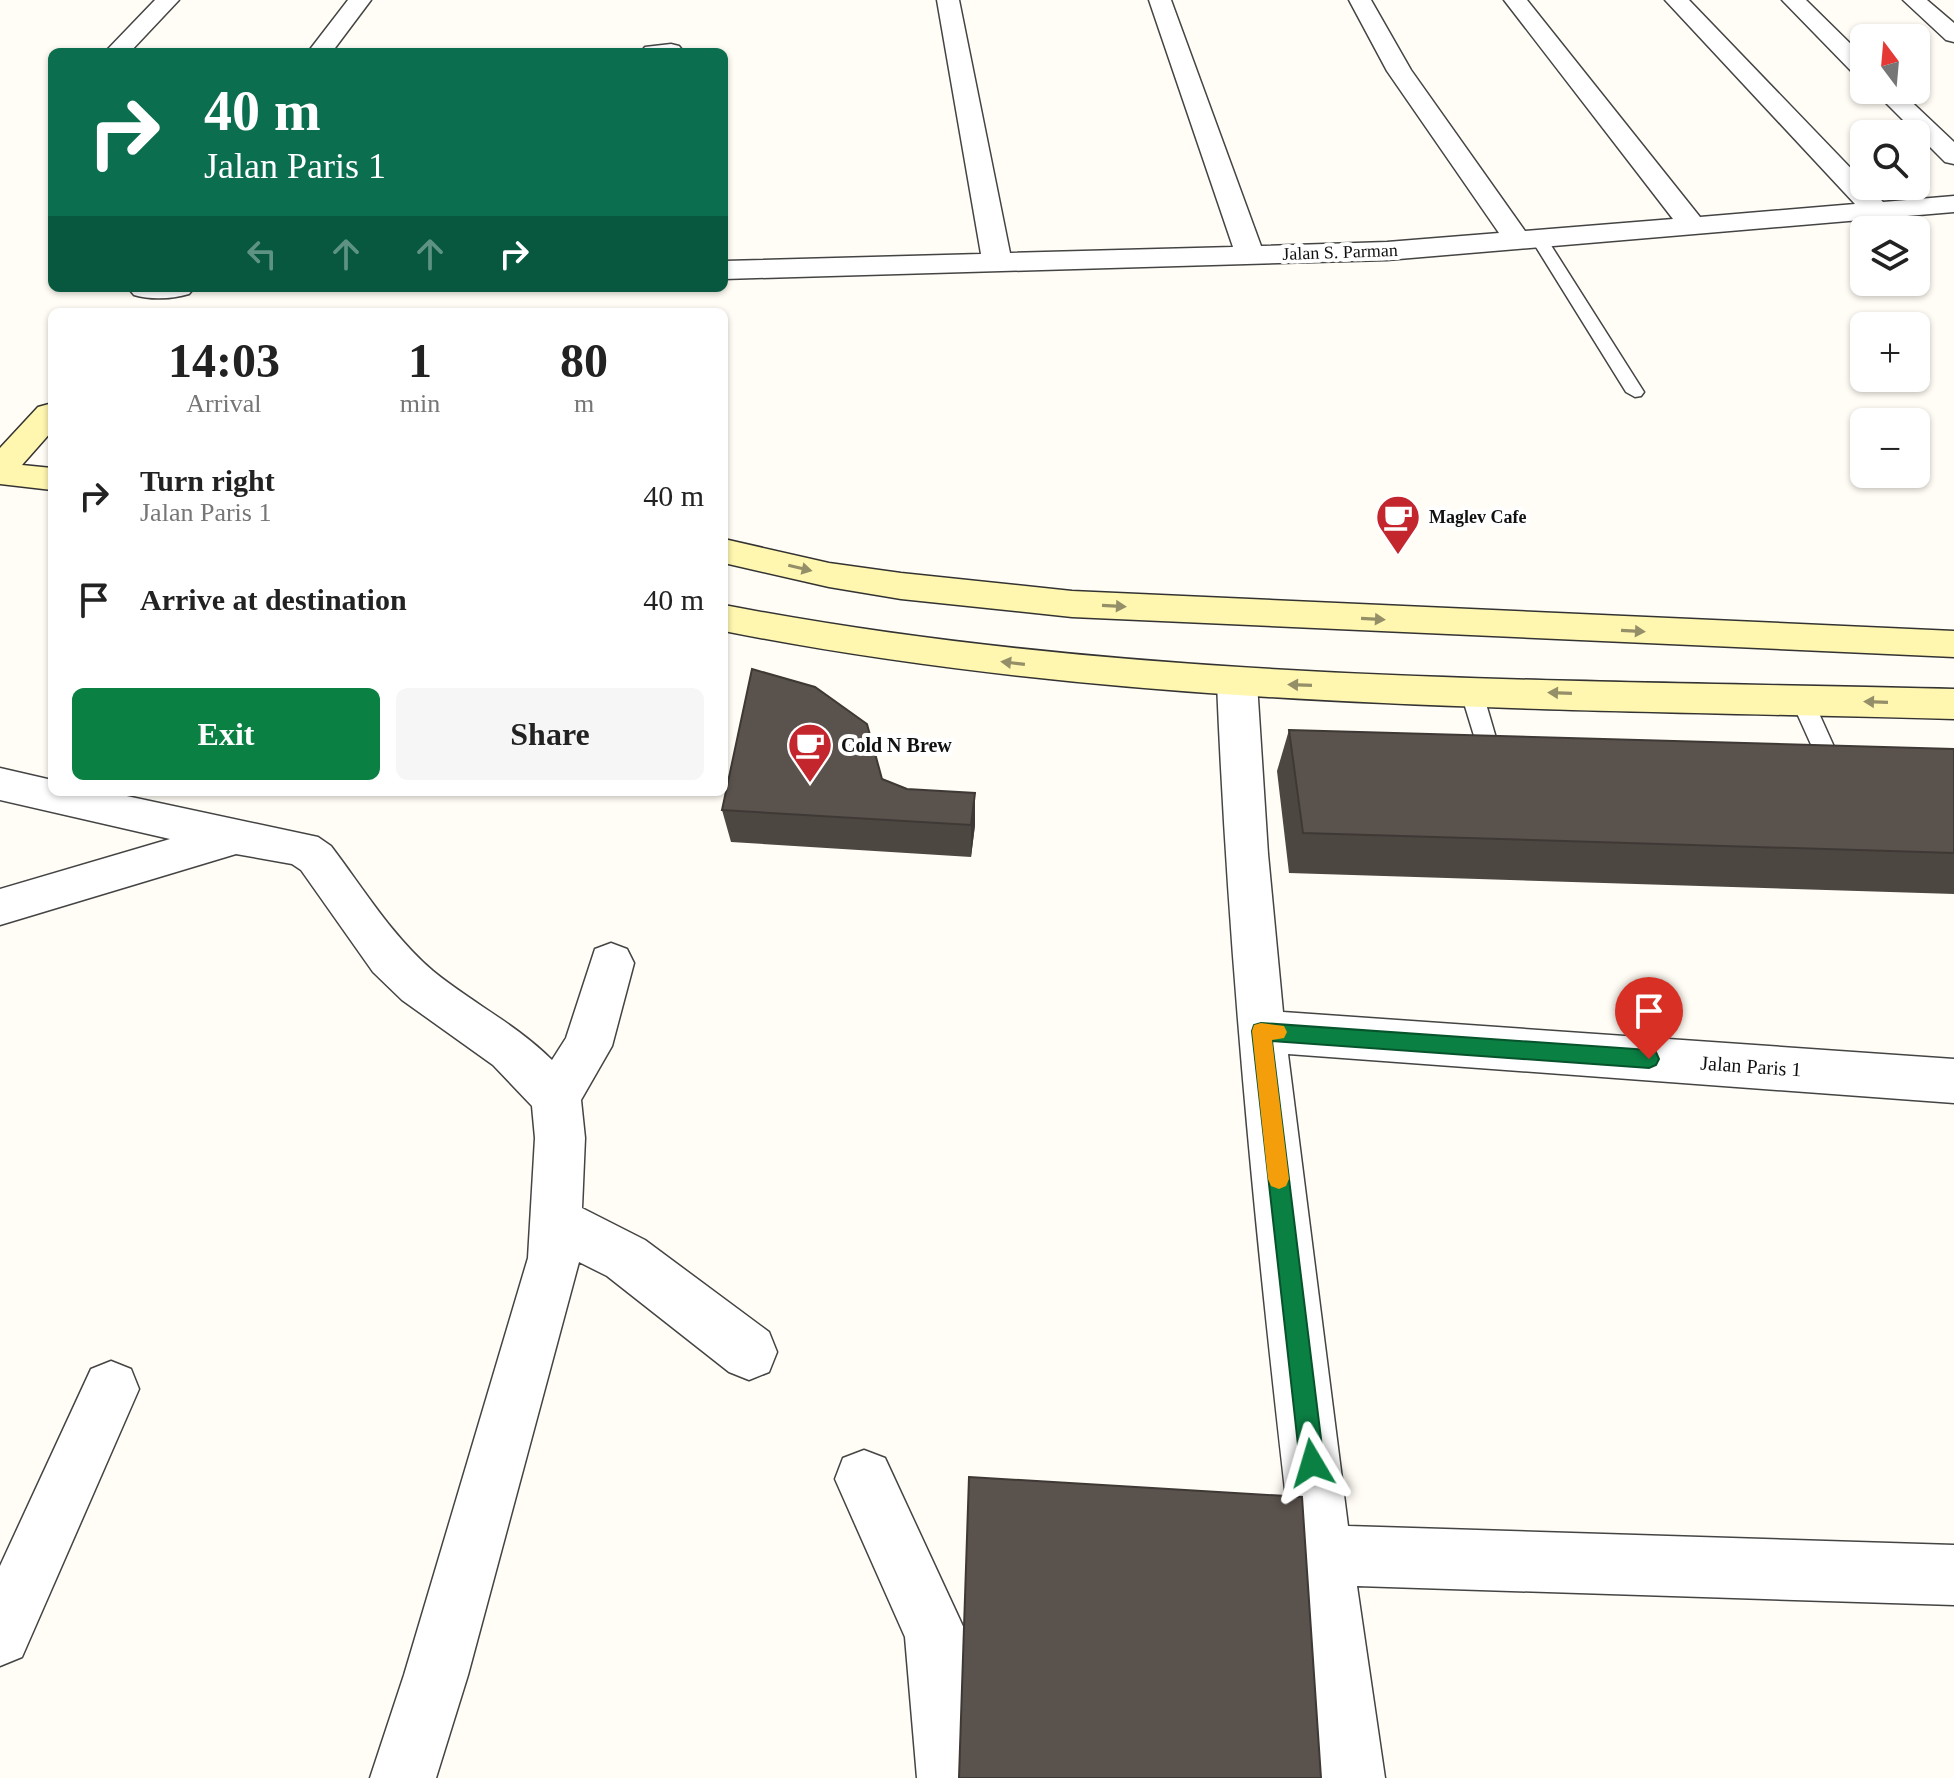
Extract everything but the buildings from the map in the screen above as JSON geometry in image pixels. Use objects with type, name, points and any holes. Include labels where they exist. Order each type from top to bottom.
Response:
[{"type":"street","points":[[121,48],[168,0]]},
{"type":"street","points":[[323,48],[360,0]]},
{"type":"street","points":[[948,0],[997,261]]},
{"type":"street","points":[[1160,0],[1250,256]]},
{"type":"street","points":[[1360,0],[1399,71],[1528,240]]},
{"type":"street","points":[[1515,0],[1692,225]]},
{"type":"street","points":[[1676,0],[1877,211]]},
{"type":"street","points":[[1793,0],[1850,56]]},
{"type":"street","points":[[1914,0],[1954,35]]},
{"type":"street","points":[[1900,104],[1954,156]]},
{"type":"street","name":"Jalan S. Parman","points":[[728,270],[1387,251],[1877,211],[1947,212]]},
{"type":"street","points":[[139,296],[159,292]]},
{"type":"street","points":[[0,420],[48,412]]},
{"type":"street","points":[[0,471],[48,415]]},
{"type":"street","points":[[0,471],[48,478]]},
{"type":"street","points":[[728,552],[829,575],[901,586],[1072,604],[1954,644]]},
{"type":"street","points":[[1068,669],[1072,604]]},
{"type":"street","points":[[728,619],[890,647],[1068,669],[1237,683],[1954,704]]},
{"type":"street","points":[[1237,683],[1246,854],[1261,1031],[1322,1555],[1352,1778]]},
{"type":"street","points":[[0,784],[48,795]]},
{"type":"street","points":[[53,796],[303,849],[316,858],[389,958],[418,986],[510,1050],[556,1097]]},
{"type":"street","points":[[0,907],[235,837]]},
{"type":"street","points":[[403,1778],[436,1675],[554,1258],[560,1138],[556,1097],[588,1046],[611,963]]},
{"type":"street","name":"Jalan Paris 1","points":[[1261,1031],[1954,1081]]},
{"type":"street","points":[[555,1221],[626,1258],[749,1352]]},
{"type":"street","points":[[0,1635],[111,1389]]},
{"type":"street","points":[[864,1479],[936,1635],[950,1778]]},
{"type":"street","points":[[1322,1555],[1954,1575]]},
{"type":"lane","points":[[1528,240],[1635,392]]},
{"type":"lane","points":[[1471,690],[1487,746]]},
{"type":"lane","points":[[1798,758],[1836,760],[1802,700]]},
{"type":"lane","points":[[1457,744],[1534,748]]},
{"type":"slow traffic","points":[[1277,1032],[1261,1031],[1279,1179]]},
{"type":"place","name":"Maglev Cafe","points":[[1398,556]]},
{"type":"place","name":"Cold N Brew","points":[[810,784]]},
{"type":"route","points":[[1312,1463],[1261,1031],[1649,1059]]}]
